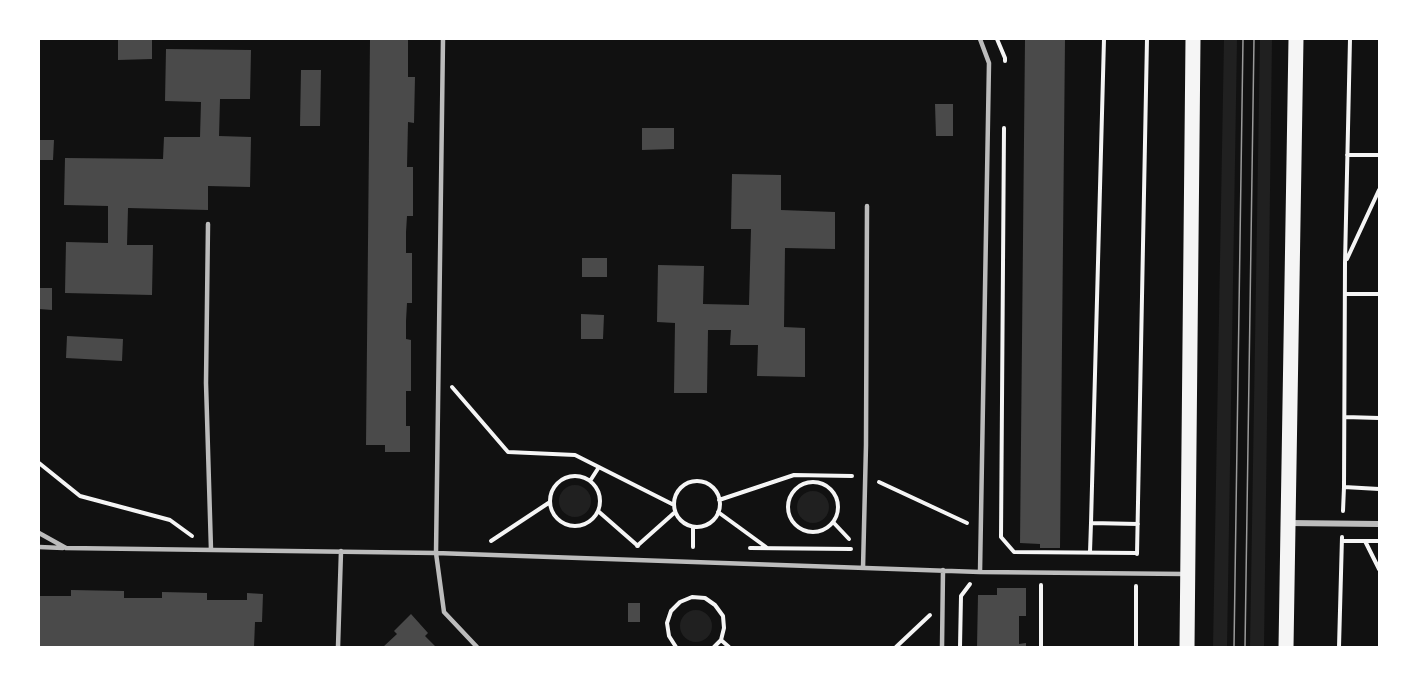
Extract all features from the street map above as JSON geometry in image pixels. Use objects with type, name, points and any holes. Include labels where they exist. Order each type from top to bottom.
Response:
[{"type":"main road","points":[[1187,647],[1193,39]]},
{"type":"main road","points":[[1286,647],[1296,39]]},
{"type":"street","points":[[1287,523],[1379,524]]},
{"type":"lane","points":[[443,39],[436,553],[444,612],[477,647]]},
{"type":"lane","points":[[980,39],[989,63],[980,572]]},
{"type":"lane","points":[[863,568],[867,206]]},
{"type":"lane","points":[[208,224],[206,383],[211,550]]},
{"type":"lane","points":[[39,533],[66,548]]},
{"type":"lane","points":[[39,547],[436,553],[980,572],[1188,574]]},
{"type":"lane","points":[[338,647],[341,552]]},
{"type":"lane","points":[[942,647],[943,570]]},
{"type":"path","points":[[998,39],[1005,58],[1004,70]]},
{"type":"path","points":[[1090,552],[1104,39]]},
{"type":"path","points":[[1136,647],[1147,39]]},
{"type":"path","points":[[1339,647],[1344,487],[1345,263],[1350,39]]},
{"type":"path","points":[[1004,117],[1001,537],[1014,552],[1137,553]]},
{"type":"path","points":[[1347,155],[1379,155]]},
{"type":"path","points":[[1345,263],[1379,190]]},
{"type":"path","points":[[1345,294],[1379,294]]},
{"type":"path","points":[[439,372],[508,452],[575,454],[674,505]]},
{"type":"path","points":[[1345,417],[1379,417]]},
{"type":"path","points":[[39,463],[80,496],[170,520],[211,550]]},
{"type":"path","points":[[590,481],[599,467]]},
{"type":"path","points":[[816,475],[816,483]]},
{"type":"path","points":[[580,476],[590,481],[597,490],[600,500],[598,511],[591,520],[581,525],[570,525],[560,521],[553,513],[550,502],[552,491],[559,482],[569,477],[580,476]]},
{"type":"path","points":[[700,480],[711,485],[719,495],[718,512],[715,519],[705,526],[693,528],[682,522],[674,513],[673,500],[678,489],[688,482],[700,480]]},
{"type":"path","points":[[816,483],[823,484],[832,491],[837,501],[838,512],[833,522],[825,530],[814,533],[794,524],[788,514],[788,503],[792,492],[801,485],[816,483]]},
{"type":"path","points":[[1344,487],[1379,489]]},
{"type":"path","points":[[488,543],[550,502]]},
{"type":"path","points":[[598,511],[638,546],[649,546]]},
{"type":"path","points":[[718,512],[768,548]]},
{"type":"path","points":[[746,548],[851,549],[855,545],[833,522]]},
{"type":"path","points":[[1091,524],[1137,524]]},
{"type":"path","points":[[693,528],[693,547],[704,547]]},
{"type":"path","points":[[1342,541],[1379,542]]},
{"type":"path","points":[[1365,541],[1379,569]]},
{"type":"path","points":[[1041,572],[1041,647]]},
{"type":"path","points":[[960,647],[961,596],[972,581]]},
{"type":"path","points":[[676,647],[669,636],[667,623],[675,606],[692,597],[705,598],[716,605],[723,616],[724,628],[721,640],[714,647]]},
{"type":"path","points":[[896,647],[943,603]]},
{"type":"path","points":[[721,640],[729,647]]},
{"type":"shaded area","points":[[1224,39],[1237,39],[1227,647],[1213,647]]},
{"type":"shaded area","points":[[1260,39],[1272,39],[1264,647],[1250,647]]},
{"type":"shaded area","points":[[575,485],[586,490],[591,501],[586,512],[575,517],[564,512],[559,501],[564,490]]},
{"type":"shaded area","points":[[813,491],[824,496],[829,507],[824,518],[813,523],[802,518],[797,507],[802,496]]},
{"type":"shaded area","points":[[696,610],[707,615],[712,626],[707,637],[696,642],[685,637],[680,626],[685,615]]},
{"type":"building","points":[[118,39],[152,39],[152,59],[118,60]]},
{"type":"building","points":[[370,39],[408,39],[408,77],[415,77],[414,123],[408,122],[407,167],[413,167],[413,216],[407,216],[406,232],[406,253],[412,253],[412,303],[407,303],[406,321],[406,339],[411,340],[411,391],[406,391],[406,426],[410,426],[410,452],[385,452],[385,445],[366,445]]},
{"type":"building","points":[[1025,39],[1065,39],[1060,548],[1040,548],[1040,544],[1020,543]]},
{"type":"building","points":[[166,49],[251,50],[250,99],[220,99],[219,136],[251,137],[250,187],[208,186],[208,210],[128,208],[127,245],[153,245],[152,295],[65,293],[66,242],[108,243],[108,206],[64,205],[65,158],[163,159],[164,137],[200,137],[201,102],[165,101]]},
{"type":"building","points":[[301,70],[321,70],[320,126],[300,126]]},
{"type":"building","points":[[935,104],[953,104],[953,136],[936,136]]},
{"type":"building","points":[[642,128],[674,128],[674,149],[642,150]]},
{"type":"building","points":[[39,140],[54,140],[53,160],[39,160]]},
{"type":"building","points":[[732,174],[781,175],[781,210],[835,212],[835,249],[785,248],[784,327],[805,328],[805,377],[757,376],[758,345],[730,345],[731,330],[708,330],[707,393],[674,393],[675,323],[657,322],[658,265],[704,266],[703,304],[749,305],[751,229],[731,229]]},
{"type":"building","points":[[582,258],[607,258],[607,277],[582,277]]},
{"type":"building","points":[[39,288],[52,288],[52,310],[39,309]]},
{"type":"building","points":[[581,314],[604,315],[603,339],[581,339]]},
{"type":"building","points":[[67,336],[123,339],[122,361],[66,358]]},
{"type":"building","points":[[997,588],[1026,588],[1026,616],[1019,616],[1019,644],[1026,643],[1026,647],[977,647],[978,595],[997,595]]},
{"type":"building","points":[[71,590],[124,591],[124,598],[162,598],[162,592],[207,593],[207,600],[247,600],[247,593],[263,594],[262,622],[255,622],[254,647],[39,646],[39,596],[71,596]]},
{"type":"building","points":[[628,603],[640,603],[640,622],[628,622]]},
{"type":"building","points":[[411,614],[428,633],[425,636],[436,647],[383,647],[397,634],[394,631]]},
{"type":"tram line","points":[[1234,647],[1243,39]]},
{"type":"tram line","points":[[1245,647],[1254,39]]}]
